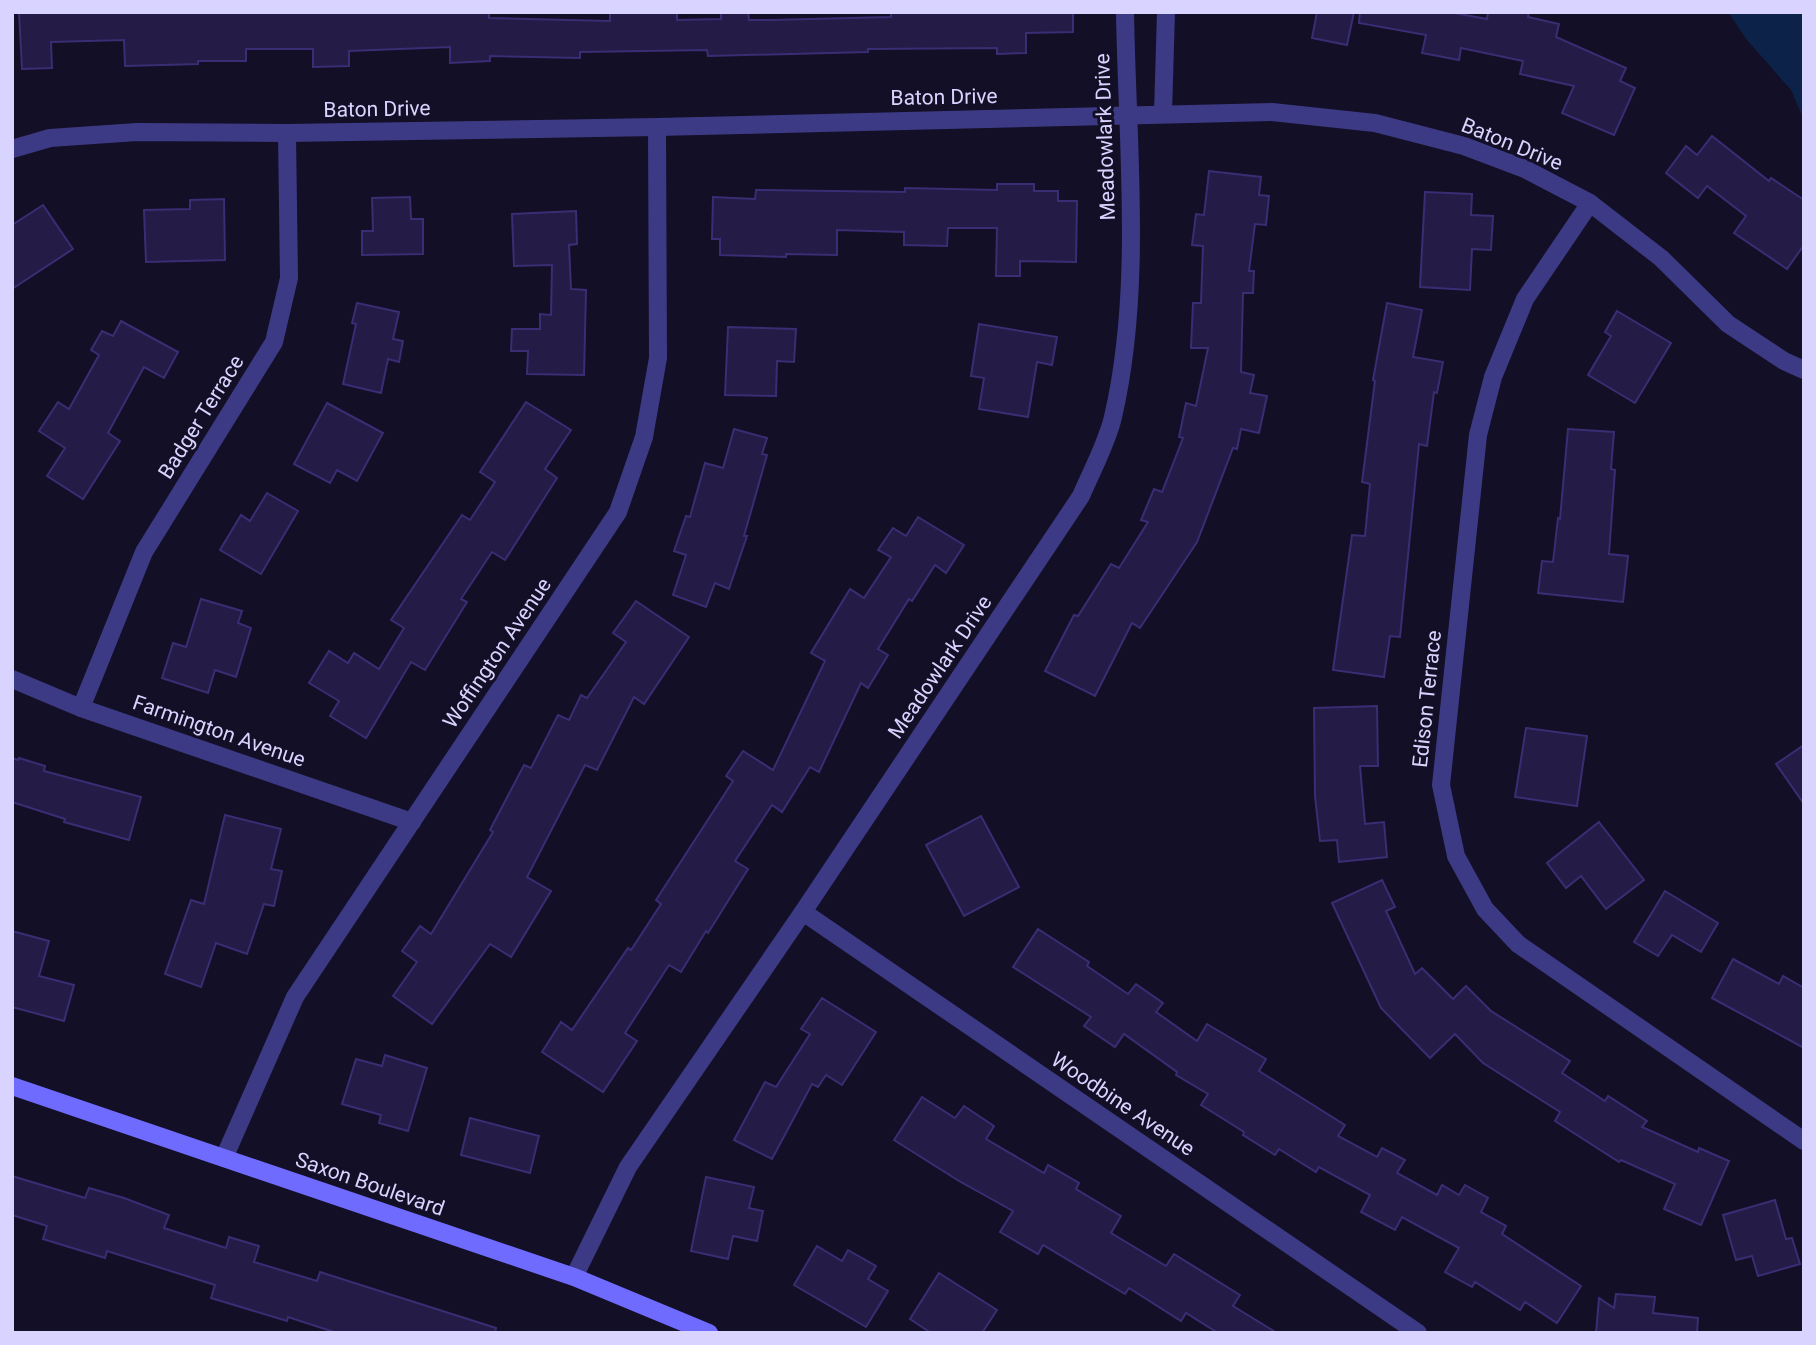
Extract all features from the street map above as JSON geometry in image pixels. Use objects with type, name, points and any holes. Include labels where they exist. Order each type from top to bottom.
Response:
[{"type":"main road","name":"Saxon Boulevard","points":[[12,1086],[574,1277],[709,1333]]},
{"type":"street","name":"Meadowlark Drive","points":[[574,1277],[628,1167],[803,912],[1081,496],[1113,419],[1126,341],[1131,257],[1125,12]]},
{"type":"street","points":[[1163,113],[1166,12]]},
{"type":"street","name":"Baton Drive","points":[[12,149],[50,138],[137,132],[287,133],[657,127],[1272,112],[1375,123],[1464,146],[1525,169],[1590,204],[1661,258],[1728,324],[1784,361],[1804,370]]},
{"type":"street","name":"Woffington Avenue","points":[[224,1158],[295,997],[618,512],[644,437],[658,358],[657,127]]},
{"type":"street","name":"Badger Terrace","points":[[81,708],[144,552],[274,342],[289,278],[287,133]]},
{"type":"street","name":"Edison Terrace","points":[[1590,204],[1525,299],[1493,377],[1478,435],[1441,785],[1456,856],[1485,909],[1518,944],[1804,1141]]},
{"type":"street","name":"Farmington Avenue","points":[[12,679],[81,708],[412,822]]},
{"type":"street","name":"Woodbine Avenue","points":[[803,912],[1418,1333]]},
{"type":"water","points":[[1728,12],[1804,12],[1804,120],[1791,90],[1747,40]]},
{"type":"building","points":[[19,12],[489,12],[489,18],[610,21],[610,13],[677,12],[677,20],[721,19],[721,12],[748,12],[749,20],[771,20],[891,17],[891,12],[1073,12],[1073,32],[1026,33],[1026,53],[997,54],[997,48],[868,49],[868,52],[708,56],[707,50],[580,52],[580,58],[490,56],[490,61],[450,63],[450,47],[349,51],[349,66],[313,67],[313,49],[246,49],[246,61],[125,66],[124,40],[51,42],[52,68],[22,69]]},
{"type":"building","points":[[1317,12],[1354,12],[1347,45],[1312,38]]},
{"type":"building","points":[[1360,12],[1449,12],[1487,19],[1488,12],[1529,12],[1528,17],[1559,24],[1556,37],[1626,68],[1620,81],[1635,88],[1614,135],[1562,113],[1574,86],[1520,74],[1523,61],[1461,48],[1459,60],[1422,53],[1426,35],[1359,23]]},
{"type":"building","points":[[1712,136],[1769,181],[1771,178],[1804,200],[1804,245],[1787,269],[1734,233],[1746,216],[1707,186],[1698,198],[1666,173],[1686,146],[1697,155]]},
{"type":"building","points":[[1209,171],[1261,177],[1259,195],[1269,196],[1266,225],[1255,224],[1249,271],[1254,271],[1253,293],[1243,293],[1241,372],[1254,375],[1250,393],[1267,396],[1259,433],[1241,429],[1237,449],[1233,448],[1197,542],[1140,628],[1132,623],[1095,696],[1045,671],[1074,615],[1078,616],[1111,564],[1119,568],[1148,522],[1141,520],[1154,489],[1162,492],[1183,438],[1179,437],[1186,403],[1196,406],[1208,348],[1191,348],[1193,303],[1201,303],[1203,246],[1192,245],[1196,214],[1204,215]]},
{"type":"building","points":[[997,184],[1034,184],[1034,191],[1058,191],[1058,201],[1077,201],[1076,262],[1020,261],[1020,276],[996,276],[997,228],[948,228],[947,246],[904,245],[904,232],[837,230],[837,255],[786,254],[786,257],[720,255],[720,239],[712,239],[713,197],[755,199],[756,190],[997,190]]},
{"type":"building","points":[[1425,192],[1472,194],[1471,215],[1493,216],[1491,250],[1472,249],[1470,290],[1420,287]]},
{"type":"building","points":[[410,197],[411,219],[423,219],[423,254],[362,255],[362,231],[373,231],[372,198]]},
{"type":"building","points":[[224,199],[225,260],[146,262],[144,210],[190,209],[190,200]]},
{"type":"building","points":[[43,205],[73,249],[12,289],[12,225]]},
{"type":"building","points":[[576,211],[577,244],[569,245],[571,289],[586,290],[584,375],[527,374],[528,351],[511,351],[512,329],[540,329],[540,314],[551,315],[552,265],[514,266],[512,214]]},
{"type":"building","points":[[357,303],[399,312],[393,339],[403,341],[399,362],[388,359],[381,393],[343,384],[356,324],[352,323]]},
{"type":"building","points":[[1387,303],[1422,310],[1413,357],[1443,362],[1437,393],[1434,392],[1427,446],[1419,444],[1400,637],[1390,636],[1384,677],[1333,670],[1352,535],[1365,536],[1370,484],[1362,482],[1373,380]]},
{"type":"building","points":[[1617,311],[1671,343],[1635,403],[1588,375],[1611,336],[1605,332]]},
{"type":"building","points":[[121,321],[178,352],[164,378],[144,367],[108,433],[120,441],[83,499],[47,476],[65,448],[39,431],[58,402],[69,409],[99,355],[91,350],[102,331],[113,336]]},
{"type":"building","points":[[979,324],[1057,337],[1052,365],[1037,362],[1028,417],[979,409],[984,378],[971,376]]},
{"type":"building","points":[[728,327],[796,329],[794,362],[777,361],[776,396],[725,395]]},
{"type":"building","points":[[526,402],[571,430],[545,469],[557,478],[505,560],[492,552],[461,599],[467,602],[425,670],[411,662],[366,738],[330,716],[339,701],[309,683],[329,651],[348,663],[354,653],[379,669],[404,628],[391,620],[462,515],[470,520],[495,482],[480,472]]},
{"type":"building","points":[[327,403],[383,433],[357,481],[337,470],[330,483],[294,464]]},
{"type":"building","points":[[734,429],[767,438],[762,454],[767,455],[744,536],[747,536],[729,589],[715,583],[706,607],[673,595],[686,555],[674,551],[686,516],[690,517],[705,463],[723,468]]},
{"type":"building","points":[[1568,429],[1614,432],[1611,469],[1615,470],[1609,554],[1628,556],[1623,602],[1538,593],[1542,561],[1553,562],[1558,518],[1560,519]]},
{"type":"building","points":[[267,493],[298,511],[261,574],[220,550],[241,515],[250,521]]},
{"type":"building","points":[[918,517],[964,545],[946,573],[935,565],[912,601],[909,599],[878,649],[888,655],[868,688],[861,683],[819,772],[810,767],[782,812],[772,805],[735,861],[748,869],[681,972],[669,965],[625,1033],[637,1041],[603,1092],[542,1052],[561,1022],[572,1030],[628,948],[631,950],[661,904],[656,900],[733,781],[726,776],[743,751],[773,770],[825,661],[811,653],[850,589],[864,598],[891,557],[878,550],[893,528],[906,536]]},
{"type":"building","points":[[201,599],[242,611],[238,623],[251,628],[236,677],[215,670],[208,693],[162,678],[173,643],[186,647]]},
{"type":"building","points":[[636,601],[689,637],[644,704],[634,697],[597,770],[585,765],[527,877],[551,891],[511,957],[490,944],[432,1024],[393,996],[417,962],[402,951],[420,926],[431,934],[493,832],[490,830],[524,765],[531,768],[558,715],[569,720],[581,695],[587,698],[626,642],[613,633]]},
{"type":"building","points":[[1377,706],[1378,766],[1360,766],[1365,824],[1384,822],[1387,857],[1339,862],[1337,840],[1320,841],[1315,796],[1314,708]]},
{"type":"building","points":[[1526,728],[1587,736],[1577,806],[1515,797]]},
{"type":"building","points":[[1804,745],[1804,804],[1776,764]]},
{"type":"building","points":[[12,758],[45,766],[44,771],[141,797],[129,840],[64,822],[65,819],[12,802]]},
{"type":"building","points":[[225,815],[281,829],[271,869],[282,871],[274,906],[264,904],[247,954],[216,943],[201,987],[165,974],[191,900],[204,904]]},
{"type":"building","points":[[981,816],[1019,887],[964,916],[926,845]]},
{"type":"building","points":[[1599,822],[1644,880],[1606,909],[1581,876],[1566,888],[1547,863]]},
{"type":"building","points":[[1382,880],[1395,907],[1386,911],[1415,974],[1422,968],[1453,999],[1466,986],[1491,1011],[1570,1061],[1562,1073],[1605,1101],[1608,1096],[1647,1121],[1642,1127],[1698,1152],[1699,1148],[1729,1161],[1701,1225],[1664,1209],[1675,1184],[1621,1160],[1619,1162],[1555,1121],[1560,1112],[1483,1063],[1455,1034],[1430,1058],[1381,1008],[1332,903]]},
{"type":"building","points":[[1665,891],[1718,923],[1701,952],[1672,935],[1658,956],[1634,942]]},
{"type":"building","points":[[1038,929],[1089,962],[1087,966],[1128,994],[1136,984],[1163,1003],[1156,1012],[1197,1041],[1207,1024],[1266,1059],[1259,1071],[1345,1125],[1338,1136],[1377,1157],[1382,1148],[1405,1160],[1397,1173],[1437,1195],[1442,1185],[1459,1195],[1465,1185],[1488,1198],[1481,1212],[1506,1226],[1502,1234],[1581,1286],[1557,1323],[1525,1302],[1520,1310],[1475,1282],[1472,1287],[1445,1272],[1459,1248],[1402,1217],[1395,1230],[1361,1212],[1370,1195],[1319,1167],[1316,1172],[1279,1149],[1275,1155],[1201,1105],[1208,1094],[1176,1075],[1177,1072],[1124,1034],[1115,1047],[1084,1026],[1091,1017],[1013,967]]},
{"type":"building","points":[[12,931],[49,941],[39,976],[74,985],[64,1021],[12,1007]]},
{"type":"building","points":[[1733,959],[1779,984],[1783,976],[1804,988],[1804,1048],[1712,998]]},
{"type":"building","points":[[822,998],[876,1032],[842,1085],[826,1075],[818,1087],[812,1084],[772,1159],[734,1140],[765,1082],[776,1087],[810,1034],[801,1029]]},
{"type":"building","points":[[385,1055],[427,1068],[408,1131],[379,1123],[381,1115],[342,1104],[356,1059],[382,1066]]},
{"type":"building","points":[[922,1097],[955,1118],[964,1106],[994,1126],[986,1139],[1044,1173],[1048,1165],[1079,1183],[1076,1189],[1121,1216],[1111,1233],[1166,1266],[1174,1254],[1240,1295],[1233,1306],[1277,1333],[1218,1333],[1186,1313],[1181,1321],[1129,1288],[1125,1294],[1043,1245],[1038,1254],[1000,1232],[1013,1211],[894,1140]]},
{"type":"building","points":[[470,1118],[539,1136],[530,1173],[461,1155]]},
{"type":"building","points":[[12,1176],[85,1198],[89,1188],[124,1198],[169,1215],[164,1228],[226,1248],[229,1237],[259,1246],[254,1262],[317,1281],[320,1272],[496,1328],[495,1333],[337,1333],[288,1317],[287,1321],[211,1298],[215,1285],[107,1251],[105,1258],[43,1239],[47,1226],[12,1215]]},
{"type":"building","points":[[706,1177],[754,1187],[749,1208],[763,1211],[757,1241],[733,1236],[728,1259],[691,1251]]},
{"type":"building","points":[[1775,1200],[1786,1239],[1792,1238],[1800,1264],[1758,1276],[1752,1256],[1736,1260],[1723,1215]]},
{"type":"building","points":[[817,1246],[842,1261],[848,1250],[876,1266],[868,1279],[888,1291],[866,1327],[794,1285]]},
{"type":"building","points":[[939,1273],[997,1310],[982,1333],[931,1333],[910,1319]]},
{"type":"building","points":[[1616,1294],[1655,1297],[1653,1313],[1698,1318],[1697,1333],[1596,1333],[1599,1298],[1614,1308]]}]
